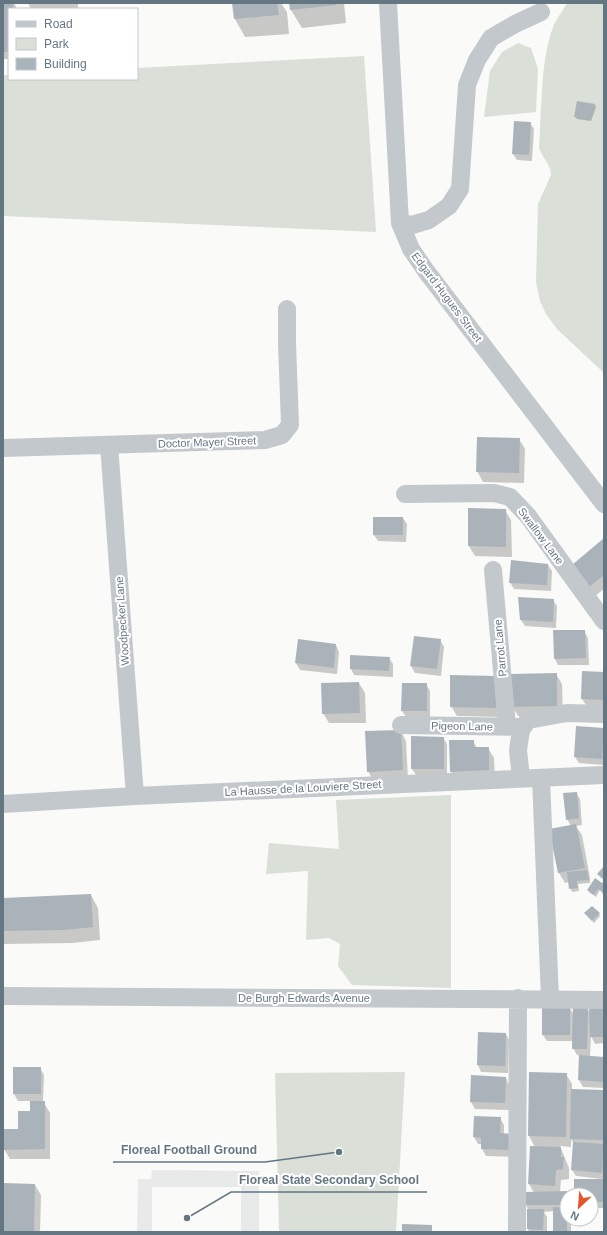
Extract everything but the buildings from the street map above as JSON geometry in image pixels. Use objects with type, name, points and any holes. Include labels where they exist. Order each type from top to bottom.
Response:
[{"type":"street","name":"Edgard Hugues Street","points":[[388,3],[400,223],[411,249],[426,271],[604,504]]},
{"type":"street","points":[[400,223],[412,225],[429,220],[450,206],[460,188],[466,85],[477,60],[491,38],[515,24],[541,12]]},
{"type":"street","name":"Doctor Mayer Street","points":[[3,448],[265,440],[282,435],[290,425],[287,309]]},
{"type":"street","name":"Woodpecker Lane","points":[[109,445],[135,796]]},
{"type":"street","name":"Swallow Lane","points":[[406,494],[494,493],[510,498],[528,516],[604,621]]},
{"type":"street","name":"Parrot Lane","points":[[493,570],[521,730],[518,750],[521,778]]},
{"type":"street","name":"Pigeon Lane","points":[[401,725],[519,724],[567,713],[604,714]]},
{"type":"street","name":"La Hausse de la Louviere Street","points":[[3,804],[135,796],[604,775]]},
{"type":"street","points":[[541,778],[550,998]]},
{"type":"street","name":"De Burgh Edwards Avenue","points":[[3,996],[550,998],[604,1000]]},
{"type":"street","points":[[517,1232],[518,998]]},
{"type":"shaded area","points":[[152,1170],[259,1171],[259,1232],[241,1232],[241,1187],[152,1187],[152,1232],[137,1232],[138,1179],[151,1179]]},
{"type":"green space","points":[[567,3],[604,3],[604,373],[557,329],[546,314],[540,301],[536,282],[538,204],[551,175],[550,168],[539,148],[542,87],[546,56],[553,27]]},
{"type":"green space","points":[[518,43],[531,48],[538,69],[536,112],[484,117],[490,71],[502,52]]},
{"type":"green space","points":[[364,56],[376,232],[3,216],[3,75],[8,75],[8,80],[138,80],[138,68]]},
{"type":"green space","points":[[451,795],[451,988],[352,985],[338,966],[340,944],[329,938],[306,940],[308,871],[266,874],[269,843],[339,849],[336,800]]},
{"type":"green space","points":[[405,1072],[396,1232],[279,1232],[275,1073]]},
{"type":"place","name":"Floreal Football Ground","points":[[339,1152]]},
{"type":"place","name":"Floreal State Secondary School","points":[[187,1218]]}]
